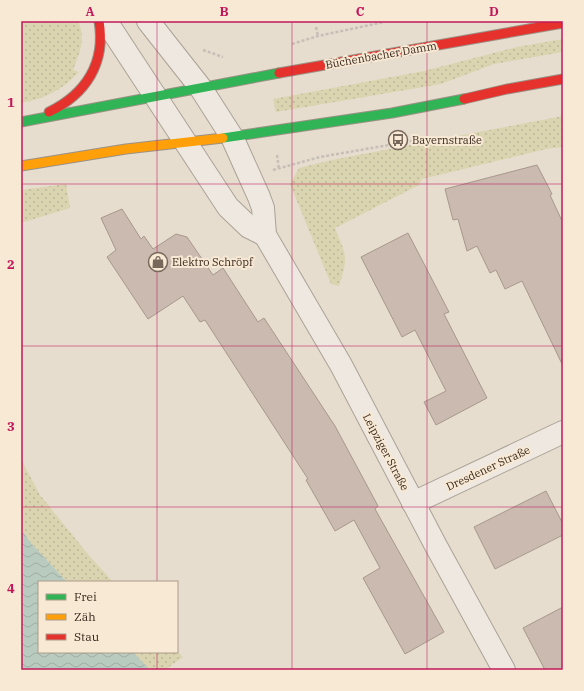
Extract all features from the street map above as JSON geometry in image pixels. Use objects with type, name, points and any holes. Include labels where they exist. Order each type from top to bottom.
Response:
[{"type":"main road","points":[[24,121],[54,110],[71,100],[82,89],[91,76],[97,61],[101,37],[99,21]]},
{"type":"main road","name":"Büchenbacher Damm","points":[[24,121],[156,97],[200,87],[563,23]]},
{"type":"main road","points":[[21,166],[126,149],[232,137],[399,112],[563,79]]},
{"type":"street","points":[[106,21],[156,97],[188,142],[228,207],[249,227],[266,235]]},
{"type":"street","points":[[148,21],[200,87],[232,137]]},
{"type":"street","name":"Leipziger Straße","points":[[232,137],[263,208],[266,235],[341,365],[413,503],[504,670]]},
{"type":"street","name":"Dresdener Straße","points":[[413,503],[563,432]]},
{"type":"path","points":[[286,46],[318,36],[384,22]]},
{"type":"path","points":[[316,27],[318,36]]},
{"type":"path","points":[[198,47],[216,55],[228,58]]},
{"type":"path","points":[[279,169],[320,157],[412,141]]},
{"type":"shaded area","points":[[21,21],[78,21],[82,33],[82,39],[80,52],[73,70],[79,72],[60,89],[53,93],[38,99],[21,103]]},
{"type":"shaded area","points":[[563,39],[563,52],[494,64],[441,84],[276,112],[273,99],[424,71],[517,47]]},
{"type":"shaded area","points":[[563,116],[563,147],[546,149],[422,179],[419,185],[335,228],[344,250],[345,261],[339,286],[331,284],[290,184],[299,168],[332,160]]},
{"type":"shaded area","points":[[66,184],[70,208],[21,223],[21,190]]},
{"type":"shaded area","points":[[21,459],[40,495],[87,553],[112,581],[66,581],[31,543],[21,529]]},
{"type":"shaded area","points":[[178,652],[183,657],[165,670],[150,670],[134,653]]},
{"type":"water","points":[[21,529],[31,543],[66,581],[38,581],[38,653],[134,653],[150,670],[21,670]]},
{"type":"building","points":[[537,165],[552,194],[550,195],[563,223],[563,366],[522,281],[505,289],[496,270],[490,273],[477,246],[467,251],[458,219],[453,220],[445,189]]},
{"type":"building","points":[[122,209],[141,239],[144,236],[153,249],[176,234],[187,237],[213,275],[223,268],[258,322],[264,318],[335,426],[378,506],[375,509],[444,632],[405,654],[363,578],[380,568],[354,520],[335,531],[306,480],[308,479],[205,320],[200,322],[183,296],[148,319],[107,257],[116,250],[101,218]]},
{"type":"building","points":[[408,233],[449,312],[444,314],[487,398],[436,425],[424,402],[446,391],[415,330],[402,337],[361,257]]},
{"type":"building","points":[[546,491],[563,524],[563,535],[495,569],[474,527]]},
{"type":"building","points":[[563,607],[563,670],[545,670],[523,628]]},
{"type":"traffic: fast","points":[[21,122],[279,73]]},
{"type":"traffic: fast","points":[[223,138],[392,113],[464,99]]},
{"type":"traffic: slow","points":[[21,166],[126,149],[223,138]]},
{"type":"traffic: jam","points":[[49,112],[62,105],[73,96],[90,76],[96,64],[99,50],[99,21]]},
{"type":"traffic: jam","points":[[279,73],[563,23]]},
{"type":"traffic: jam","points":[[464,99],[507,89],[563,79]]},
{"type":"place","name":"Bayernstraße","points":[[398,140]]},
{"type":"place","name":"Elektro Schröpf","points":[[158,262]]}]
